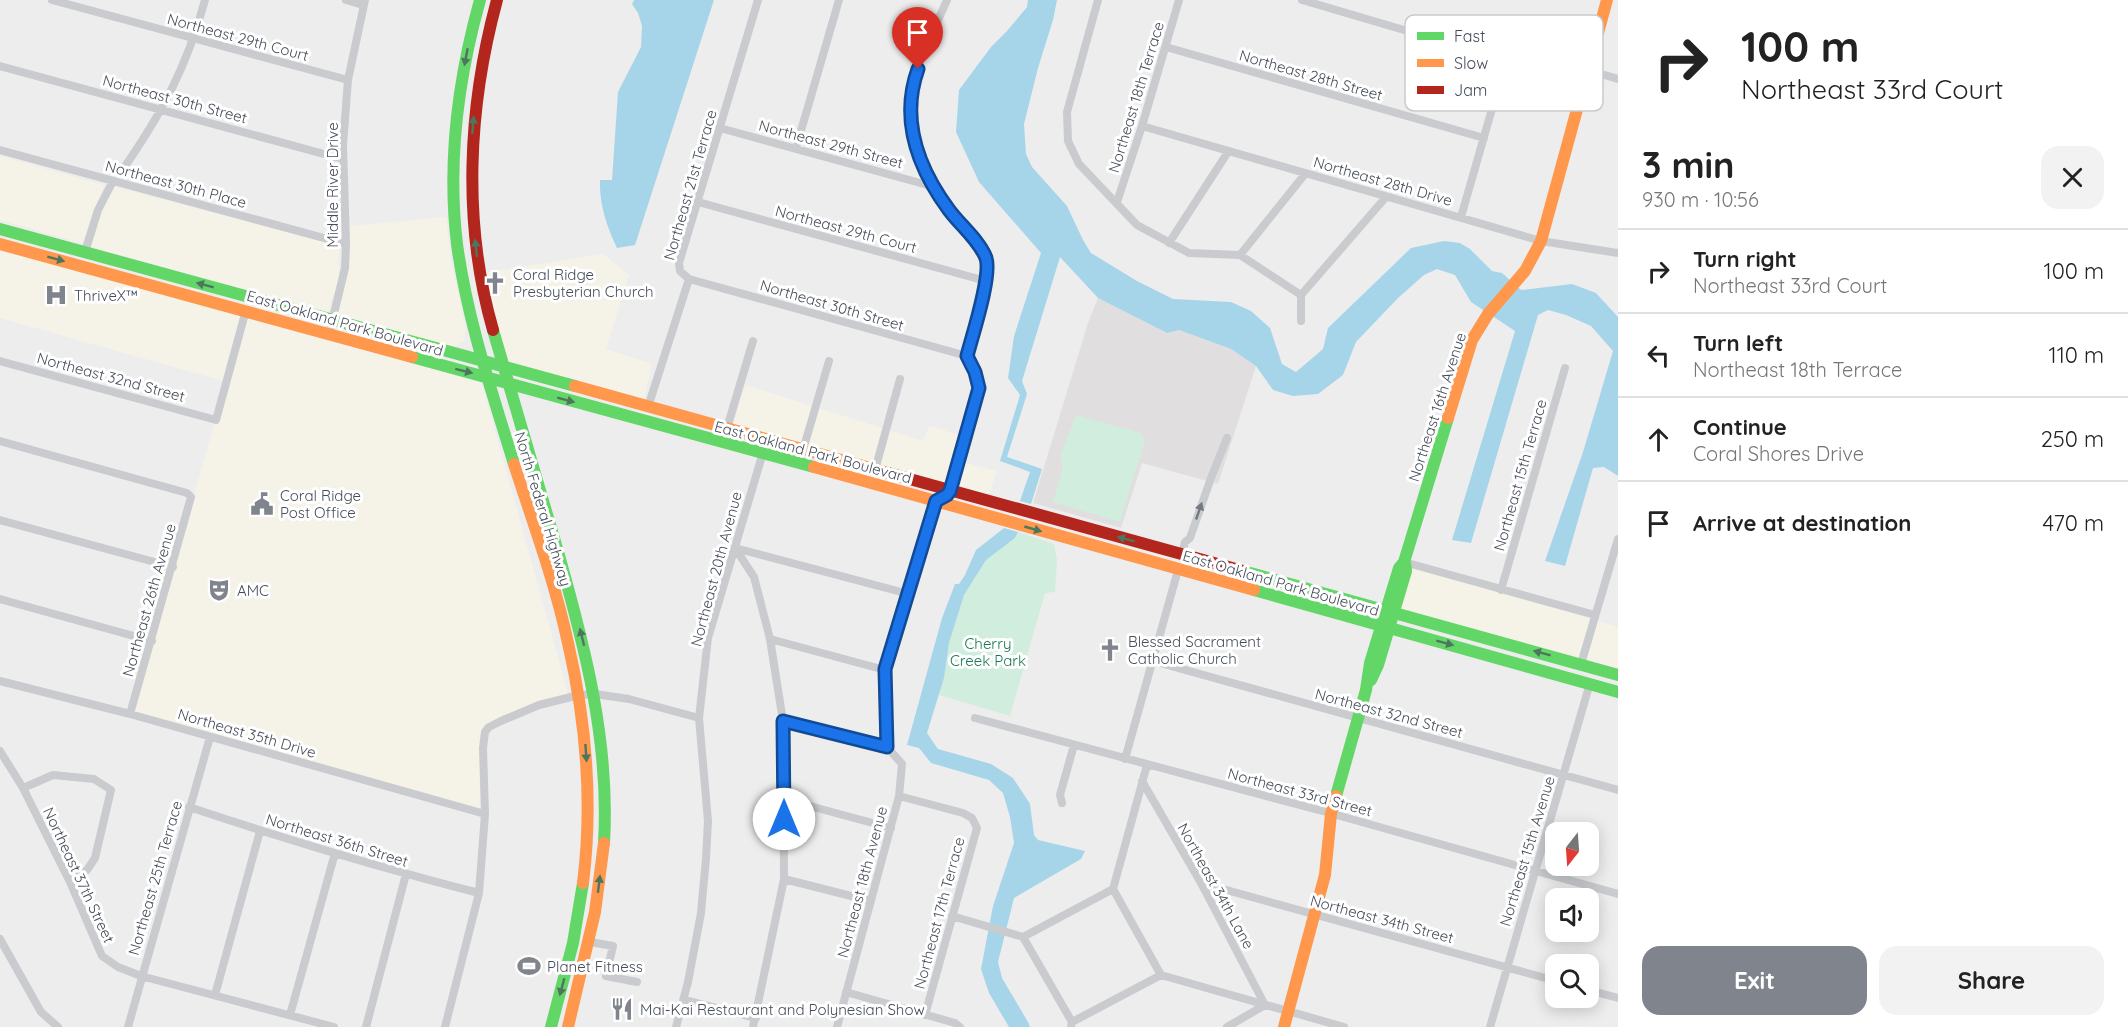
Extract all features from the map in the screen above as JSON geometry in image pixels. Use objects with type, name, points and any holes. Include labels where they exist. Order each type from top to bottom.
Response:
[{"type":"main road","name":"North Federal Highway","points":[[480,0],[471,32],[459,96],[454,162],[457,239],[464,289],[482,361],[568,641],[579,694],[586,751],[588,815],[586,865],[568,965],[551,1027]]},
{"type":"main road","name":"North Federal Highway","points":[[497,0],[478,80],[472,134],[471,183],[479,270],[503,366],[583,636],[595,694],[603,756],[605,797],[600,880],[590,942],[568,1027]]},
{"type":"main road","name":"Northeast 16th Avenue","points":[[1603,15],[1607,0]]},
{"type":"main road","name":"Northeast 16th Avenue","points":[[1284,1027],[1325,875],[1331,814],[1366,690],[1378,665],[1389,611],[1406,571],[1404,562],[1468,350],[1488,314],[1525,271],[1540,241],[1576,111]]},
{"type":"main road","points":[[454,162],[459,176],[471,183]]},
{"type":"main road","name":"East Oakland Park Boulevard","points":[[4,232],[503,366],[1006,506],[1184,548],[1198,559],[1612,674]]},
{"type":"main road","name":"East Oakland Park Boulevard","points":[[0,244],[936,501],[1618,692]]},
{"type":"main road","points":[[227,305],[236,303],[241,295]]},
{"type":"main road","points":[[246,310],[248,306],[261,300]]},
{"type":"main road","points":[[454,353],[465,347],[472,325]]},
{"type":"main road","points":[[624,416],[632,407],[644,406]]},
{"type":"main road","points":[[522,490],[530,496],[537,519],[551,528]]},
{"type":"main road","points":[[936,501],[950,491]]},
{"type":"main road","points":[[995,518],[997,511],[1006,506]]},
{"type":"main road","points":[[534,531],[546,536],[557,548]]},
{"type":"main road","points":[[1163,566],[1178,560],[1184,548]]},
{"type":"main road","points":[[1178,570],[1184,564],[1198,559]]},
{"type":"main road","points":[[1590,683],[1597,675],[1612,674]]},
{"type":"main road","points":[[578,916],[587,925],[590,942]]},
{"type":"street","name":"Northeast 29th Court","points":[[52,0],[348,81]]},
{"type":"street","points":[[121,172],[162,110],[194,39],[205,0]]},
{"type":"street","points":[[346,0],[364,3]]},
{"type":"street","name":"Northeast 21st Terrace","points":[[644,406],[689,279],[680,271],[679,263],[758,0]]},
{"type":"street","points":[[796,148],[839,0]]},
{"type":"street","points":[[947,0],[912,87],[910,116],[915,143],[925,169],[949,210],[986,258],[986,281],[967,356],[975,372],[979,388],[950,491]]},
{"type":"street","points":[[1098,0],[1067,112],[1068,141],[1079,164],[1137,225],[1189,253],[1240,255],[1302,295]]},
{"type":"street","name":"Northeast 18th Terrace","points":[[1117,202],[1179,0]]},
{"type":"street","points":[[1307,1],[1405,30]]},
{"type":"street","name":"Middle River Drive","points":[[329,334],[345,268],[343,158],[348,81],[364,3]]},
{"type":"street","name":"Northeast 28th Street","points":[[1166,47],[1484,138]]},
{"type":"street","name":"Northeast 30th Street","points":[[0,66],[335,158],[343,158]]},
{"type":"street","points":[[1603,74],[1618,79]]},
{"type":"street","points":[[1461,217],[1492,111]]},
{"type":"street","name":"Northeast 28th Drive","points":[[1142,126],[1540,241],[1618,253]]},
{"type":"street","name":"Northeast 29th Street","points":[[720,128],[935,187]]},
{"type":"street","name":"Northeast 30th Place","points":[[0,150],[346,244]]},
{"type":"street","points":[[1169,243],[1228,152]]},
{"type":"street","points":[[1240,255],[1305,174]]},
{"type":"street","points":[[85,252],[98,210],[113,181]]},
{"type":"street","points":[[1301,321],[1302,295],[1386,197]]},
{"type":"street","name":"Northeast 29th Court","points":[[698,202],[986,281]]},
{"type":"street","name":"Northeast 30th Street","points":[[689,279],[967,356]]},
{"type":"street","name":"Northeast 32nd Street","points":[[0,360],[216,420],[246,310]]},
{"type":"street","points":[[727,428],[753,341]]},
{"type":"street","points":[[803,450],[829,361]]},
{"type":"street","name":"Northeast 15th Terrace","points":[[1500,590],[1565,368]]},
{"type":"street","points":[[875,470],[900,379]]},
{"type":"street","points":[[1184,548],[1190,538],[1210,478],[1227,438]]},
{"type":"street","name":"Northeast 20th Avenue","points":[[676,1027],[684,1000],[701,913],[706,858],[708,821],[699,718],[708,638],[767,440]]},
{"type":"street","name":"Northeast 26th Avenue","points":[[0,441],[188,493],[191,497],[130,714]]},
{"type":"street","points":[[783,721],[887,747],[885,669],[936,501]]},
{"type":"street","points":[[0,520],[173,567]]},
{"type":"street","points":[[1581,664],[1618,539]]},
{"type":"street","points":[[735,548],[909,594]]},
{"type":"street","points":[[684,1000],[754,1022],[783,879],[783,721],[770,639],[754,577],[735,548]]},
{"type":"street","points":[[1404,562],[1595,615]]},
{"type":"street","points":[[1125,759],[1178,570]]},
{"type":"street","points":[[0,599],[152,640]]},
{"type":"street","points":[[770,639],[885,669]]},
{"type":"street","name":"Northeast 32nd Street","points":[[1153,661],[1618,790]]},
{"type":"street","name":"Northeast 35th Drive","points":[[0,681],[130,714],[485,814]]},
{"type":"street","name":"Northeast 15th Avenue","points":[[1490,1027],[1590,683]]},
{"type":"street","points":[[445,1027],[479,893],[485,814],[484,737],[489,727],[539,705],[579,694],[629,699],[699,718]]},
{"type":"street","name":"Northeast 33rd Street","points":[[975,718],[1618,894]]},
{"type":"street","name":"Northeast 25th Terrace","points":[[128,1027],[210,737]]},
{"type":"street","points":[[1062,803],[1060,795],[1074,745]]},
{"type":"street","name":"Northeast 18th Avenue","points":[[837,1027],[899,796],[903,765],[887,747]]},
{"type":"street","name":"Northeast 37th Street","points":[[0,751],[23,788],[70,882],[102,956],[118,967],[141,976],[334,1027]]},
{"type":"street","points":[[1147,765],[1113,889],[1161,975],[1344,1027]]},
{"type":"street","points":[[23,788],[52,775],[94,779],[111,790],[95,858],[87,870],[70,882]]},
{"type":"street","name":"Northeast 34th Lane","points":[[1142,781],[1201,883],[1265,1005]]},
{"type":"street","name":"Northeast 17th Terrace","points":[[899,796],[963,813],[972,818],[977,828],[925,1015]]},
{"type":"street","points":[[784,799],[891,828]]},
{"type":"street","name":"Northeast 36th Street","points":[[189,807],[260,831],[479,893]]},
{"type":"street","points":[[214,995],[260,831]]},
{"type":"street","points":[[290,1015],[335,853]]},
{"type":"street","points":[[366,1027],[406,874]]},
{"type":"street","points":[[783,879],[871,901]]},
{"type":"street","name":"Northeast 34th Street","points":[[1201,883],[1545,978]]},
{"type":"street","points":[[1023,937],[1113,889]]},
{"type":"street","points":[[952,916],[1023,937],[1072,1024],[1161,975]]},
{"type":"street","points":[[0,939],[41,1012],[58,1027]]},
{"type":"street","points":[[590,942],[613,946],[606,976],[637,982]]},
{"type":"street","points":[[846,992],[955,1023],[960,1027]]},
{"type":"street","points":[[1599,993],[1618,998]]},
{"type":"street","points":[[1227,1027],[1265,1005]]},
{"type":"shaded area","points":[[0,156],[104,185],[82,243],[0,220]]},
{"type":"shaded area","points":[[115,187],[330,243],[339,252],[339,279],[328,312],[91,247],[103,206]]},
{"type":"shaded area","points":[[446,217],[451,261],[466,330],[464,341],[453,348],[338,315],[349,262],[350,226]]},
{"type":"shaded area","points":[[0,246],[481,380],[569,697],[483,729],[486,814],[129,714],[227,382],[0,318]]},
{"type":"shaded area","points":[[603,254],[629,275],[606,349],[652,364],[644,400],[506,363],[483,273]]},
{"type":"shaded area","points":[[1098,298],[1167,333],[1179,330],[1231,349],[1256,366],[1218,484],[1142,463],[1121,528],[1033,503],[1088,323]]},
{"type":"shaded area","points":[[745,385],[923,441],[929,426],[969,438],[962,462],[997,471],[989,495],[733,425]]},
{"type":"shaded area","points":[[1411,566],[1618,627],[1618,670],[1398,610]]},
{"type":"green space","points":[[1076,415],[1141,433],[1145,440],[1120,522],[1053,502],[1063,467],[1060,457]]},
{"type":"green space","name":"Cherry Creek Park","points":[[1018,532],[1054,544],[1057,560],[1055,592],[1045,593],[1010,716],[939,695],[949,643],[964,595],[986,560],[1015,538]]},
{"type":"water","points":[[634,0],[714,0],[635,245],[617,248],[604,215],[600,180],[612,180],[618,92],[641,47],[642,26],[632,4]]},
{"type":"water","points":[[1028,0],[1057,0],[1024,124],[1026,154],[1032,167],[1067,206],[1091,253],[1137,281],[1173,299],[1231,302],[1251,311],[1270,328],[1282,364],[1296,372],[1323,349],[1328,328],[1411,248],[1444,241],[1460,243],[1470,249],[1492,271],[1502,273],[1521,290],[1572,284],[1596,293],[1618,317],[1618,476],[1604,467],[1593,468],[1565,566],[1545,561],[1583,452],[1613,351],[1591,326],[1548,310],[1538,315],[1471,543],[1452,540],[1515,331],[1471,302],[1455,275],[1437,269],[1424,275],[1398,298],[1356,342],[1343,375],[1318,394],[1293,396],[1273,390],[1256,366],[1231,349],[1179,330],[1167,333],[1098,298],[1060,257],[1022,381],[1027,394],[1007,457],[1042,469],[1031,504],[1020,501],[1030,472],[1000,461],[1020,395],[1008,378],[1014,336],[1041,253],[979,182],[956,132],[959,90],[991,47],[1027,7]]},
{"type":"water","points":[[1004,528],[1018,532],[1015,538],[986,560],[964,595],[949,643],[944,678],[927,733],[938,749],[991,764],[1013,778],[1030,804],[1034,835],[1038,840],[1085,851],[1081,859],[1014,898],[998,962],[1002,978],[1030,1027],[1009,1027],[989,993],[981,969],[993,906],[1014,843],[1003,793],[989,780],[931,763],[919,748],[907,745],[942,618],[955,584],[959,584],[965,575],[976,550]]},
{"type":"traffic: fast","points":[[480,0],[472,30],[456,120],[454,213],[467,300],[514,464]]},
{"type":"traffic: fast","points":[[0,229],[575,386]]},
{"type":"traffic: fast","points":[[493,330],[558,552],[586,659],[603,769],[604,843]]},
{"type":"traffic: fast","points":[[412,357],[814,467]]},
{"type":"traffic: fast","points":[[1336,796],[1366,690],[1370,663],[1448,418]]},
{"type":"traffic: fast","points":[[1371,680],[1378,665],[1406,571],[1405,563]]},
{"type":"traffic: fast","points":[[1243,571],[1618,675]]},
{"type":"traffic: fast","points":[[1254,590],[1618,692]]},
{"type":"traffic: fast","points":[[551,1027],[573,943],[583,883]]},
{"type":"traffic: slow","points":[[1603,15],[1607,0]]},
{"type":"traffic: slow","points":[[1448,418],[1472,340],[1488,314],[1525,271],[1541,241],[1577,111]]},
{"type":"traffic: slow","points":[[0,244],[412,357]]},
{"type":"traffic: slow","points":[[575,386],[888,473]]},
{"type":"traffic: slow","points":[[514,464],[557,598],[579,702],[587,792],[583,883]]},
{"type":"traffic: slow","points":[[814,467],[1254,590]]},
{"type":"traffic: slow","points":[[1284,1027],[1325,875],[1331,814],[1336,796]]},
{"type":"traffic: slow","points":[[568,1027],[595,912],[604,843]]},
{"type":"traffic: jam","points":[[493,330],[476,248],[473,165],[480,82],[497,0]]},
{"type":"traffic: jam","points":[[888,473],[1243,571]]},
{"type":"place","name":"Coral Ridge Presbyterian Church","points":[[495,283]]},
{"type":"place","name":"ThriveX™","points":[[56,295]]},
{"type":"place","name":"Coral Ridge Post Office","points":[[262,504]]},
{"type":"place","name":"AMC","points":[[219,590]]},
{"type":"place","name":"Blessed Sacrament Catholic Church","points":[[1110,650]]},
{"type":"place","name":"Planet Fitness","points":[[529,966]]},
{"type":"place","name":"Mai-Kai Restaurant and Polynesian Show","points":[[622,1009]]},
{"type":"route","points":[[784,819],[783,721],[887,747],[885,669],[936,501],[950,491],[979,388],[975,372],[967,356],[986,281],[986,258],[949,210],[925,169],[915,143],[910,116],[912,87],[918,69]]}]
